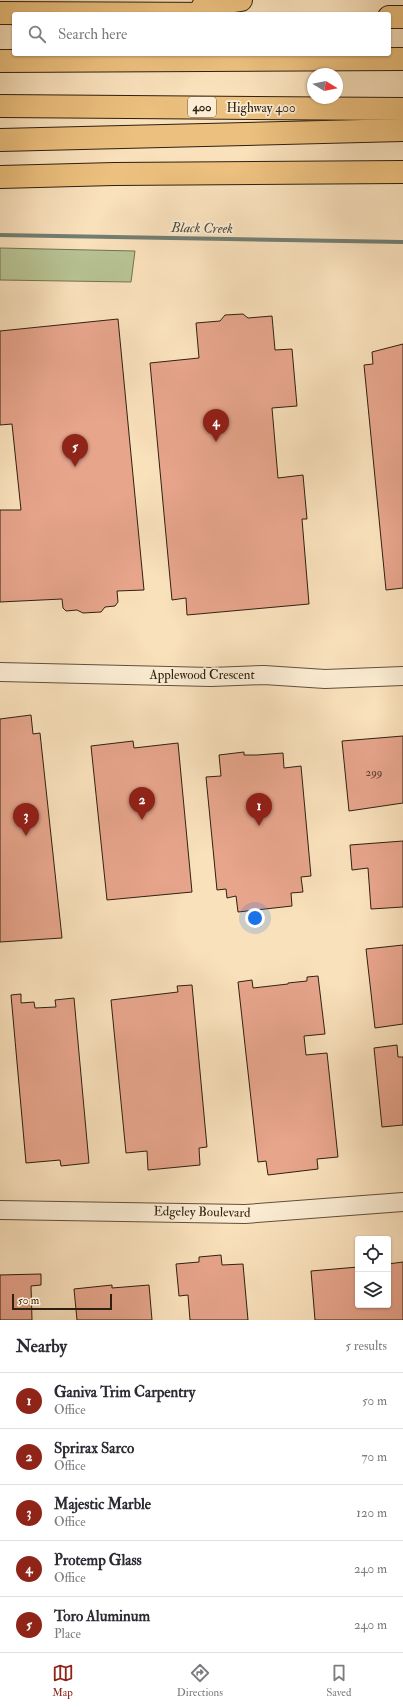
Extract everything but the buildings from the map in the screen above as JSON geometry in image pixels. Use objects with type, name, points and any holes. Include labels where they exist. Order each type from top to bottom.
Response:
[{"type":"highway","points":[[157,12],[241,0]]},
{"type":"highway","points":[[0,13],[12,13]]},
{"type":"highway","points":[[391,17],[403,17]]},
{"type":"highway","points":[[0,61],[403,59]]},
{"type":"highway","name":"Highway 400","points":[[0,106],[403,108]]},
{"type":"highway","points":[[0,140],[403,130]]},
{"type":"highway","points":[[0,177],[114,174],[403,172]]},
{"type":"street","name":"Applewood Crescent","points":[[0,672],[211,677],[264,675],[325,679],[403,676]]},
{"type":"street","name":"Edgeley Boulevard","points":[[0,1210],[245,1214],[403,1202]]},
{"type":"green space","points":[[0,248],[135,251],[131,282],[0,280]]},
{"type":"waterway","name":"Black Creek","points":[[0,235],[403,242]]},
{"type":"place","name":"Protemp Glass","points":[[216,442]]},
{"type":"place","name":"Toro Aluminum","points":[[75,467]]},
{"type":"place","name":"Sprirax Sarco","points":[[142,820]]},
{"type":"place","name":"Ganiva Trim Carpentry","points":[[259,826]]},
{"type":"place","name":"Majestic Marble","points":[[26,836]]}]
